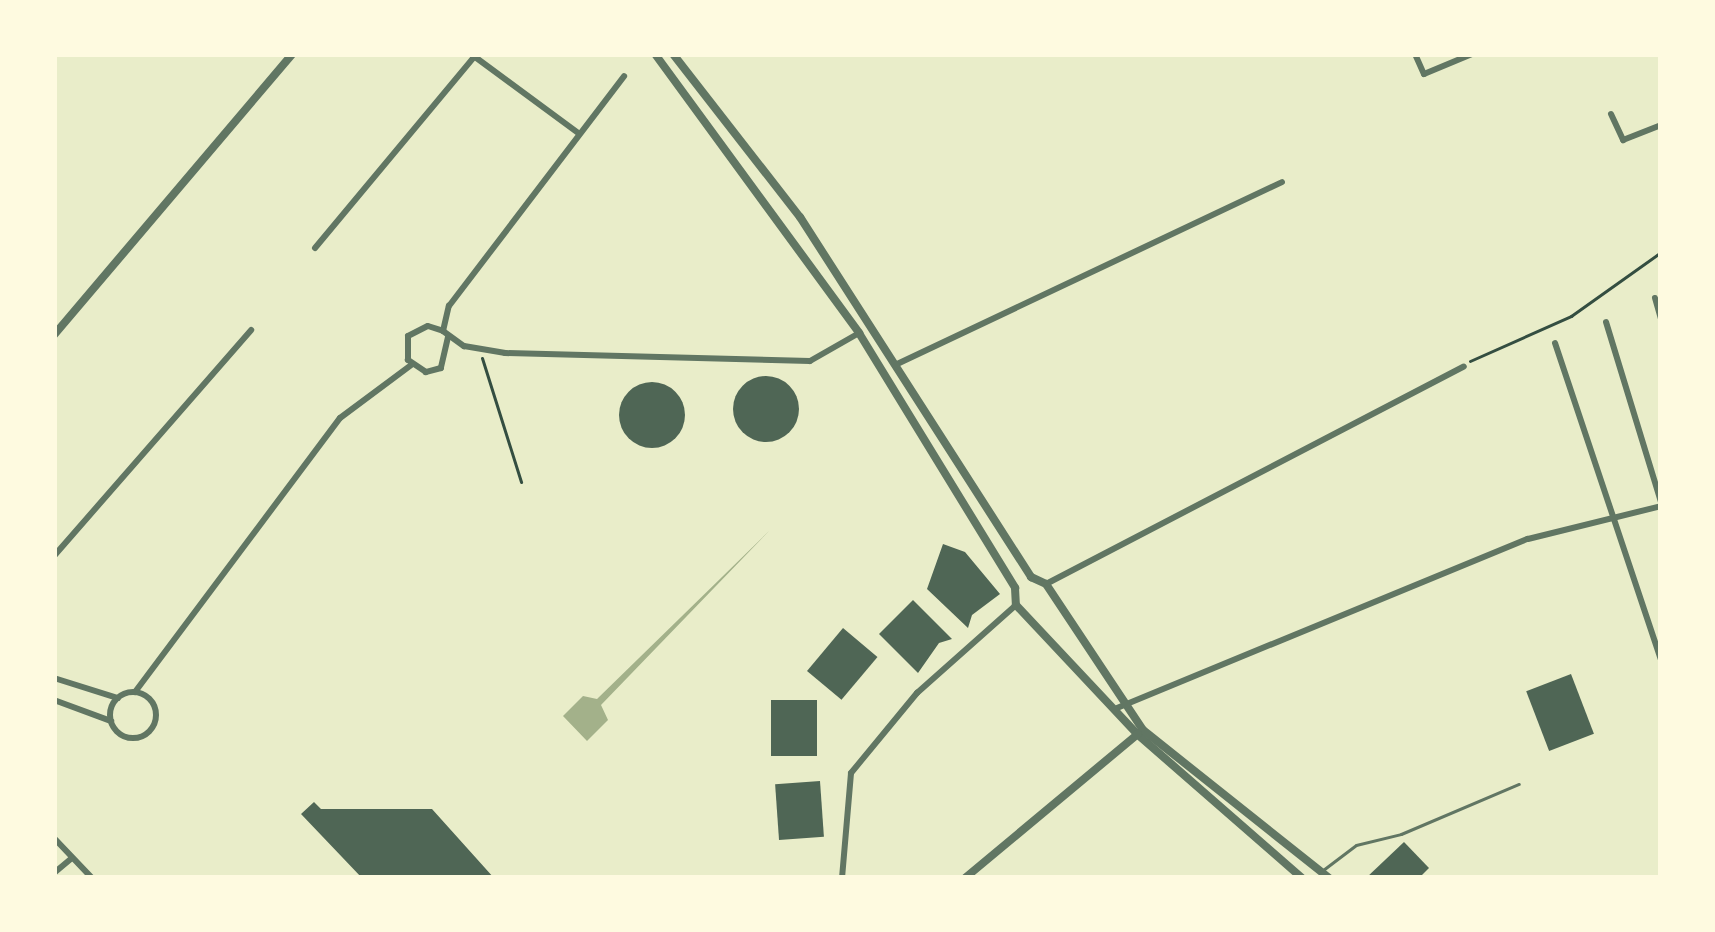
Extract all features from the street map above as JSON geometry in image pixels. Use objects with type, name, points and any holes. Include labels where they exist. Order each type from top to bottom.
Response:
[{"type":"street","points":[[54,335],[292,54]]},
{"type":"street","points":[[655,54],[859,333],[1015,588],[1016,605]]},
{"type":"street","points":[[673,54],[800,218],[1031,577],[1046,584]]},
{"type":"street","points":[[1415,54],[1424,74],[1472,54]]},
{"type":"street","points":[[314,248],[473,55],[578,133]]},
{"type":"street","points":[[54,679],[118,698],[135,692],[340,418],[411,365],[441,368],[449,306],[624,76]]},
{"type":"street","points":[[1611,114],[1623,140],[1661,125]]},
{"type":"street","points":[[896,365],[1282,182]]},
{"type":"street","points":[[1654,298],[1661,319]]},
{"type":"street","points":[[1119,706],[1528,539],[1661,504],[1606,322]]},
{"type":"street","points":[[411,365],[405,344],[414,331],[445,334],[480,349],[811,361],[870,326]]},
{"type":"street","points":[[54,556],[251,330]]},
{"type":"street","points":[[1555,343],[1661,660]]},
{"type":"street","points":[[1046,584],[1464,367]]},
{"type":"street","points":[[1015,588],[1031,577]]},
{"type":"street","points":[[1046,584],[1049,598],[1119,706]]},
{"type":"street","points":[[1039,611],[1049,598]]},
{"type":"street","points":[[1016,605],[1039,611],[1140,732],[1302,878]]},
{"type":"street","points":[[853,878],[842,875],[842,814],[851,773],[917,693],[1016,605]]},
{"type":"street","points":[[54,700],[111,722],[128,737],[153,727],[154,705],[135,692]]},
{"type":"street","points":[[111,722],[118,698]]},
{"type":"street","points":[[1140,732],[1325,875]]},
{"type":"street","points":[[965,878],[1140,732]]},
{"type":"street","points":[[54,838],[92,878]]},
{"type":"street","points":[[54,873],[72,858]]},
{"type":"lane","points":[[1325,875],[1356,844],[1401,835],[1519,784]]},
{"type":"path","points":[[1464,367],[1571,316],[1661,252]]},
{"type":"path","points":[[480,349],[521,482]]},
{"type":"shaded area","points":[[769,531],[601,705],[608,720],[587,741],[563,716],[583,696],[597,699]]},
{"type":"building","points":[[766,376],[789,386],[799,409],[789,432],[766,442],[743,432],[733,409],[743,386]]},
{"type":"building","points":[[652,382],[675,392],[685,415],[675,438],[652,448],[629,438],[619,415],[629,392]]},
{"type":"building","points":[[943,544],[965,552],[1000,594],[972,615],[968,628],[927,589]]},
{"type":"building","points":[[913,600],[952,639],[939,643],[918,673],[879,634]]},
{"type":"building","points":[[843,628],[877,657],[841,700],[807,671]]},
{"type":"building","points":[[1571,674],[1594,734],[1549,751],[1526,691]]},
{"type":"building","points":[[771,700],[817,700],[817,756],[771,756]]},
{"type":"building","points":[[820,781],[824,837],[779,840],[775,784]]},
{"type":"building","points":[[314,802],[321,809],[432,809],[494,878],[362,878],[301,814]]},
{"type":"building","points":[[1404,842],[1429,868],[1419,878],[1366,878]]}]
